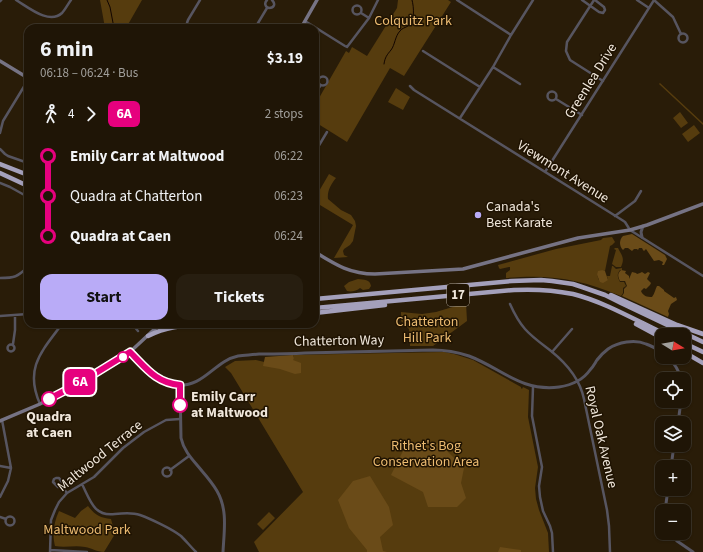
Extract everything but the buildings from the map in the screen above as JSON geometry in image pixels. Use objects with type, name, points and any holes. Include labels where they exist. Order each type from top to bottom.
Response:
[{"type":"highway","points":[[2,164],[24,173]]},
{"type":"highway","points":[[0,172],[24,184]]},
{"type":"highway","points":[[552,281],[561,280],[596,289],[677,325],[703,334]]},
{"type":"highway","name":"17","points":[[319,299],[512,281],[552,281],[572,284],[605,295],[703,342]]},
{"type":"highway","name":"17","points":[[319,308],[509,290],[540,289],[574,294],[600,303],[655,329]]},
{"type":"highway","points":[[319,313],[434,299],[442,296]]},
{"type":"highway","points":[[600,303],[655,334]]},
{"type":"highway","points":[[148,336],[167,328]]},
{"type":"highway","points":[[691,346],[703,352]]},
{"type":"highway","points":[[691,356],[703,363]]},
{"type":"main road","points":[[303,24],[317,0]]},
{"type":"main road","points":[[0,61],[24,76]]},
{"type":"main road","points":[[319,254],[338,266],[362,273],[375,274],[459,269],[578,238],[630,230],[703,204]]},
{"type":"main road","points":[[1,420],[40,404],[78,384],[130,352],[156,328]]},
{"type":"street","points":[[16,0],[43,16],[52,18],[62,13],[70,0]]},
{"type":"street","points":[[187,24],[200,0]]},
{"type":"street","points":[[267,0],[265,5],[268,8]]},
{"type":"street","points":[[258,24],[268,8],[271,8],[274,5],[272,0]]},
{"type":"street","points":[[319,30],[347,47],[369,18],[378,0]]},
{"type":"street","points":[[457,0],[512,35]]},
{"type":"street","points":[[460,118],[534,0]]},
{"type":"street","points":[[582,0],[590,6],[599,12],[603,13],[605,10],[604,7],[595,0],[590,6],[567,42],[566,51],[570,60],[603,81]]},
{"type":"street","points":[[637,0],[649,8]]},
{"type":"street","points":[[654,0],[673,17],[681,34]]},
{"type":"street","name":"Greenlea Drive","points":[[545,172],[654,0]]},
{"type":"street","points":[[361,13],[369,18]]},
{"type":"street","points":[[305,21],[310,24]]},
{"type":"street","points":[[423,51],[480,87]]},
{"type":"street","points":[[493,67],[520,84]]},
{"type":"street","points":[[0,133],[4,121],[24,86]]},
{"type":"street","name":"Viewmont Avenue","points":[[410,86],[414,90],[625,222],[630,230],[703,276]]},
{"type":"street","points":[[556,99],[582,115]]},
{"type":"street","points":[[319,145],[327,132]]},
{"type":"street","points":[[0,148],[8,156],[24,162]]},
{"type":"street","points":[[0,183],[24,195]]},
{"type":"street","points":[[614,216],[635,201],[641,191]]},
{"type":"street","points":[[642,238],[641,232],[643,226]]},
{"type":"street","points":[[0,278],[17,276],[24,270]]},
{"type":"street","name":"Royal Oak Avenue","points":[[510,304],[516,318],[525,329],[562,360],[581,389],[606,502],[609,522],[610,552]]},
{"type":"street","points":[[0,316],[24,314]]},
{"type":"street","points":[[13,344],[15,315]]},
{"type":"street","points":[[40,404],[36,395],[34,371],[42,351],[58,328]]},
{"type":"street","points":[[552,352],[572,329]]},
{"type":"street","name":"Chatterton Way","points":[[130,352],[146,369],[159,379],[170,384],[180,385],[192,384],[228,360],[238,356],[433,350],[451,351],[469,356],[513,379],[533,387],[542,388],[560,387],[574,383],[590,371],[597,360],[608,349],[615,345],[633,342],[645,343],[655,348]]},
{"type":"street","points":[[180,385],[180,419],[183,446],[189,456],[214,486],[222,501],[225,517],[223,552]]},
{"type":"street","points":[[533,387],[532,416],[542,467],[539,486],[540,498],[543,511],[552,534],[553,552]]},
{"type":"street","name":"Maltwood Terrace","points":[[50,551],[51,520],[55,510],[67,493],[94,477],[123,448],[144,432],[166,420],[180,419]]},
{"type":"street","points":[[0,497],[8,481],[11,468],[1,420]]},
{"type":"street","points":[[170,470],[189,456]]},
{"type":"street","points":[[0,466],[11,468]]},
{"type":"street","points":[[82,484],[92,504],[97,510],[104,514],[113,515],[125,513],[139,514],[180,536],[196,552]]},
{"type":"street","points":[[62,487],[67,493]]},
{"type":"street","points":[[0,517],[6,519]]},
{"type":"street","points":[[677,540],[693,552]]},
{"type":"street","points":[[50,551],[87,552]]},
{"type":"green space","points":[[100,0],[142,0],[128,24],[104,24]]},
{"type":"green space","name":"Colquitz Park","points":[[398,0],[448,0],[451,2],[404,76],[390,68],[347,142],[319,124],[319,98],[346,51],[349,53],[352,47],[367,56],[397,8]]},
{"type":"green space","points":[[660,83],[703,123],[703,125],[659,84]]},
{"type":"green space","points":[[396,88],[410,97],[403,110],[388,102]]},
{"type":"green space","points":[[680,112],[688,123],[681,128],[673,118]]},
{"type":"green space","points":[[694,125],[700,133],[688,142],[682,134]]},
{"type":"green space","points":[[329,174],[336,178],[328,193],[328,199],[341,210],[351,215],[356,226],[353,241],[343,251],[344,255],[348,257],[334,258],[353,225],[319,204],[319,191]]},
{"type":"green space","points":[[632,234],[665,255],[667,259],[664,265],[662,265],[663,262],[659,260],[654,261],[646,249],[644,251],[642,248],[639,248],[638,250],[634,249],[632,251],[625,248],[623,250],[620,245],[620,241],[623,236]]},
{"type":"green space","points":[[612,237],[615,242],[610,246],[605,271],[603,270],[597,275],[599,280],[608,280],[607,276],[610,276],[612,266],[616,269],[622,268],[622,270],[618,273],[618,277],[620,282],[624,282],[626,286],[623,288],[623,293],[621,296],[592,285],[565,279],[551,277],[506,278],[506,273],[510,270],[510,267],[500,269],[498,265],[556,249]]},
{"type":"green space","points":[[618,248],[622,257],[623,261],[621,267],[616,267],[612,264],[616,250],[614,249]]},
{"type":"green space","points":[[621,270],[626,271],[625,273],[629,276],[629,279],[632,272],[637,274],[642,272],[645,274],[648,272],[650,273],[647,279],[651,283],[650,285],[641,291],[645,296],[652,297],[657,286],[659,286],[674,298],[676,297],[677,300],[671,304],[668,311],[668,317],[622,296],[624,289],[627,286],[625,281],[620,281],[619,279],[618,274]]},
{"type":"green space","points":[[598,271],[605,271],[608,280],[603,283],[600,282],[597,275]]},
{"type":"green space","points":[[358,279],[369,282],[371,286],[369,289],[363,290],[360,288],[354,291],[347,291],[344,286],[349,282]]},
{"type":"green space","name":"Chatterton Hill Park","points":[[466,303],[467,321],[433,346],[410,346],[409,329],[401,321],[401,312],[422,314],[436,312]]},
{"type":"green space","name":"Rithet's Bog Conservation Area","points":[[444,352],[473,360],[521,387],[522,389],[523,387],[529,390],[528,417],[538,467],[535,488],[536,499],[548,533],[549,552],[259,552],[254,542],[303,492],[231,373],[225,367],[235,361],[256,360],[277,365],[294,358],[293,355]]},
{"type":"green space","points":[[293,355],[293,360],[301,363],[301,373],[295,374],[280,369],[263,366],[265,357]]},
{"type":"green space","points":[[439,443],[464,468],[461,483],[466,498],[457,507],[428,507],[423,492],[391,475],[406,445]]},
{"type":"green space","points":[[370,476],[389,507],[393,525],[380,537],[383,551],[387,552],[367,552],[349,528],[338,500],[353,481]]},
{"type":"green space","name":"Maltwood Park","points":[[88,506],[98,515],[111,519],[115,534],[104,552],[81,546],[55,546],[54,528],[59,511],[75,518]]},
{"type":"green space","points":[[269,512],[275,518],[263,530],[257,524]]},
{"type":"green space","points":[[500,547],[521,550],[521,552],[498,552]]},
{"type":"waterway","points":[[107,0],[113,24]]},
{"type":"waterway","points":[[384,64],[398,33],[412,21],[412,0]]},
{"type":"bus line","name":"6A","points":[[49,399],[78,384],[130,352],[146,369],[159,379],[170,384],[180,385],[180,405]]},
{"type":"place","name":"Canada's Best Karate","points":[[478,215]]},
{"type":"place","name":"Quadra at Caen","points":[[49,399]]},
{"type":"place","name":"Emily Carr at Maltwood","points":[[180,405]]}]
